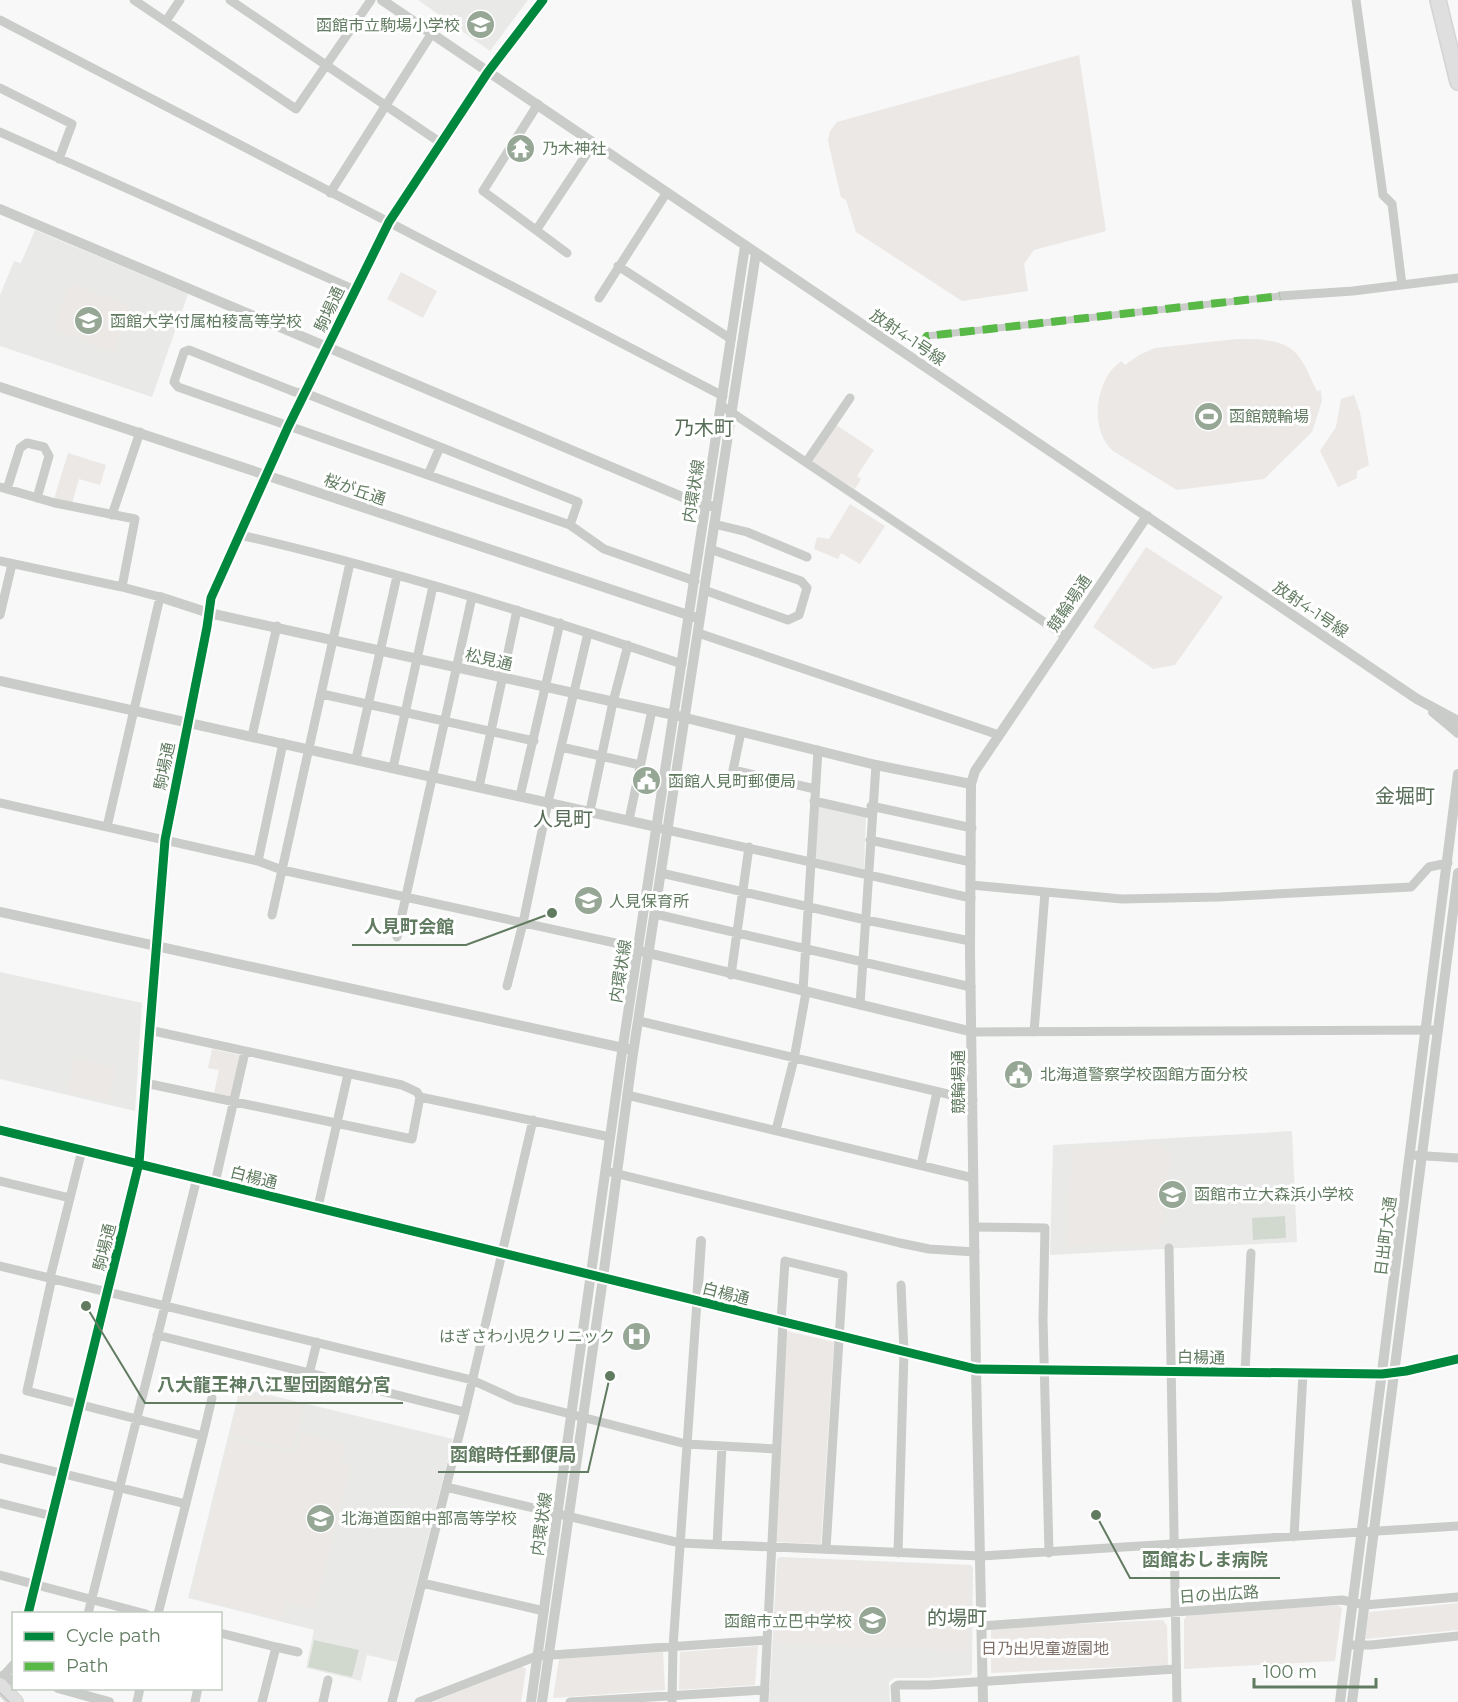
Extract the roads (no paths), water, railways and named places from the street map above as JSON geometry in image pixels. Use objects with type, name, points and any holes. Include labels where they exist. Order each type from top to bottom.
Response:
[{"type":"highway","points":[[1438,0],[1458,82]]},
{"type":"main road","points":[[0,1685],[16,1702]]},
{"type":"street","points":[[134,0],[296,109],[370,0]]},
{"type":"street","points":[[166,21],[180,0]]},
{"type":"street","points":[[230,0],[441,143]]},
{"type":"street","name":"放射4-1号線","points":[[382,0],[1417,699],[1458,733]]},
{"type":"street","name":"駒場通","points":[[28,1612],[139,1163],[165,840],[211,598],[288,427],[389,222],[488,72],[543,0]]},
{"type":"street","points":[[1356,0],[1383,195],[1392,204],[1402,285]]},
{"type":"street","points":[[0,20],[389,222],[725,405],[1065,636]]},
{"type":"street","points":[[330,193],[432,33]]},
{"type":"street","points":[[0,88],[72,124],[59,159]]},
{"type":"street","points":[[538,104],[483,191],[567,253]]},
{"type":"street","points":[[0,132],[355,290]]},
{"type":"street","points":[[537,229],[594,143]]},
{"type":"street","points":[[599,298],[667,192]]},
{"type":"street","points":[[0,209],[327,348],[711,506]]},
{"type":"street","name":"内環状線","points":[[542,1702],[544,1611],[583,1417],[603,1278],[611,1172],[610,1137],[628,1049],[680,716],[698,633],[695,617],[695,581],[711,506],[725,405],[731,339],[745,246]]},
{"type":"street","name":"内環状線","points":[[725,405],[756,253]]},
{"type":"street","points":[[618,266],[731,339]]},
{"type":"street","points":[[920,347],[927,336],[1458,278]]},
{"type":"street","points":[[570,525],[578,502],[305,393],[295,392],[189,350],[184,352],[174,382],[178,387],[570,525],[604,549],[695,581]]},
{"type":"street","name":"桜が丘通","points":[[0,387],[695,617]]},
{"type":"street","points":[[807,461],[850,398]]},
{"type":"street","points":[[112,514],[140,432]]},
{"type":"street","points":[[37,498],[49,456],[44,447],[27,443],[20,448],[4,488],[37,498],[135,519],[122,587]]},
{"type":"street","points":[[428,475],[440,447]]},
{"type":"street","name":"内環状線","points":[[680,716],[682,664],[704,590],[714,524],[711,506]]},
{"type":"street","name":"競輪場通","points":[[983,1702],[973,1178],[971,784],[975,771],[1147,516]]},
{"type":"street","points":[[714,524],[747,532],[807,557]]},
{"type":"street","points":[[240,536],[350,563],[517,610],[682,664]]},
{"type":"street","points":[[704,590],[788,621],[799,615],[807,588],[801,581],[710,549]]},
{"type":"street","name":"松見通","points":[[0,561],[122,587],[209,613],[277,626],[680,716],[876,765],[971,784]]},
{"type":"street","points":[[272,915],[350,563]]},
{"type":"street","points":[[0,615],[12,564]]},
{"type":"street","points":[[356,759],[397,576]]},
{"type":"street","points":[[393,768],[433,586]]},
{"type":"street","points":[[107,827],[160,597]]},
{"type":"street","points":[[397,937],[472,597]]},
{"type":"street","points":[[479,787],[517,610]]},
{"type":"street","points":[[520,796],[560,623]]},
{"type":"street","points":[[252,736],[277,626]]},
{"type":"street","points":[[507,986],[588,633]]},
{"type":"street","points":[[698,633],[999,735]]},
{"type":"street","points":[[590,811],[613,702],[628,645]]},
{"type":"street","points":[[0,681],[590,811],[970,898]]},
{"type":"street","points":[[322,694],[534,741]]},
{"type":"street","name":"放射4-1号線","points":[[1417,699],[1458,721]]},
{"type":"street","points":[[628,820],[652,710]]},
{"type":"street","points":[[741,732],[733,770],[815,789]]},
{"type":"street","points":[[258,861],[283,743]]},
{"type":"street","points":[[561,747],[640,765]]},
{"type":"street","points":[[776,1130],[794,1059],[804,992],[814,801],[819,750]]},
{"type":"street","points":[[860,1005],[871,810],[876,765]]},
{"type":"street","name":"日出町大通","points":[[1368,1532],[1395,1372],[1423,1155],[1432,1029],[1458,774]]},
{"type":"street","points":[[814,801],[972,828]]},
{"type":"street","points":[[0,803],[258,861],[282,870],[629,946],[731,975],[973,1032],[1432,1029]]},
{"type":"street","name":"内環状線","points":[[531,1702],[543,1655],[563,1515],[571,1415],[591,1276],[627,1095],[628,1049],[639,1021],[644,952],[655,914],[662,873],[663,829]]},
{"type":"street","points":[[870,840],[971,862]]},
{"type":"street","points":[[731,975],[749,847]]},
{"type":"street","points":[[971,885],[1122,899],[1152,899],[1411,887],[1428,867],[1448,863]]},
{"type":"street","points":[[662,873],[866,920],[970,941]]},
{"type":"street","name":"日出町大通","points":[[1352,1702],[1354,1645],[1368,1532],[1382,1374],[1411,1155],[1458,873]]},
{"type":"street","points":[[1034,1032],[1045,892]]},
{"type":"street","points":[[0,912],[628,1049]]},
{"type":"street","points":[[655,914],[971,987]]},
{"type":"street","points":[[639,1021],[973,1100]]},
{"type":"street","points":[[149,1030],[402,1085],[417,1092],[420,1096],[610,1137]]},
{"type":"street","points":[[215,1183],[245,1052]]},
{"type":"street","points":[[318,1208],[348,1074]]},
{"type":"street","points":[[145,1083],[412,1139],[420,1096]]},
{"type":"street","points":[[921,1165],[937,1092]]},
{"type":"street","points":[[627,1095],[973,1178]]},
{"type":"street","points":[[392,1702],[465,1412],[533,1120]]},
{"type":"street","name":"白楊通","points":[[0,1130],[976,1369],[1382,1374],[1458,1359]]},
{"type":"street","points":[[82,1150],[27,1391],[203,1436]]},
{"type":"street","points":[[1411,1155],[1458,1158]]},
{"type":"street","points":[[611,1172],[900,1243],[929,1249],[975,1252]]},
{"type":"street","points":[[89,1612],[197,1178]]},
{"type":"street","points":[[0,1181],[70,1198]]},
{"type":"street","points":[[975,1227],[1045,1228],[1043,1290],[1048,1553]]},
{"type":"street","points":[[672,1699],[673,1647],[701,1241]]},
{"type":"street","points":[[1168,1248],[1177,1702]]},
{"type":"street","points":[[1245,1372],[1251,1253]]},
{"type":"street","points":[[764,1702],[785,1261],[843,1275],[826,1550]]},
{"type":"street","points":[[0,1266],[472,1380],[516,1400],[686,1444],[776,1449]]},
{"type":"street","points":[[898,1553],[904,1352],[901,1285]]},
{"type":"street","points":[[158,1335],[465,1412]]},
{"type":"street","points":[[309,1374],[317,1342]]},
{"type":"street","points":[[1294,1537],[1303,1373]]},
{"type":"street","points":[[159,1612],[213,1398]]},
{"type":"street","points":[[717,1545],[722,1446]]},
{"type":"street","points":[[0,1458],[186,1504]]},
{"type":"street","points":[[446,1487],[680,1543],[898,1553],[981,1556],[1048,1553],[1458,1526]]},
{"type":"street","points":[[0,1503],[52,1516]]},
{"type":"street","points":[[0,1575],[139,1612]]},
{"type":"street","points":[[422,1583],[544,1611]]},
{"type":"street","name":"日の出広路","points":[[981,1626],[1342,1600],[1359,1604],[1458,1597]]},
{"type":"street","points":[[222,1634],[298,1652]]},
{"type":"street","points":[[1354,1645],[1458,1636]]},
{"type":"street","points":[[419,1702],[543,1655],[767,1640]]},
{"type":"street","name":"日出町大通","points":[[1340,1702],[1354,1645]]},
{"type":"street","points":[[262,1702],[276,1647]]},
{"type":"street","points":[[0,1678],[12,1666]]},
{"type":"street","points":[[896,1702],[898,1685],[1176,1669]]},
{"type":"street","points":[[322,1702],[328,1680]]},
{"type":"street","points":[[68,1690],[109,1702]]},
{"type":"street","points":[[570,1702],[672,1699],[765,1690]]},
{"type":"tram line","points":[[0,1693],[9,1702]]},
{"type":"place","name":"函館市立駒場小学校","points":[[481,25]]},
{"type":"place","name":"乃木神社","points":[[521,148]]},
{"type":"place","name":"函館大学付属柏稜高等学校","points":[[89,321]]},
{"type":"place","name":"函館競輪場","points":[[1208,416]]},
{"type":"place","name":"函館人見町郵便局","points":[[647,781]]},
{"type":"place","name":"人見保育所","points":[[588,901]]},
{"type":"place","name":"人見町会館","points":[[552,913]]},
{"type":"place","name":"北海道警察学校函館方面分校","points":[[1019,1074]]},
{"type":"place","name":"函館市立大森浜小学校","points":[[1173,1194]]},
{"type":"place","name":"八大龍王神八江聖団函館分宮","points":[[86,1306]]},
{"type":"place","name":"はぎさわ小児クリニック","points":[[636,1336]]},
{"type":"place","name":"函館時任郵便局","points":[[610,1376]]},
{"type":"place","name":"函館おしま病院","points":[[1096,1515]]},
{"type":"place","name":"北海道函館中部高等学校","points":[[320,1518]]},
{"type":"place","name":"函館市立巴中学校","points":[[873,1621]]},
{"type":"district","name":"乃木町","points":[[704,428]]},
{"type":"district","name":"金堀町","points":[[1405,796]]},
{"type":"district","name":"人見町","points":[[563,819]]},
{"type":"district","name":"的場町","points":[[957,1618]]},
{"type":"park label","name":"日乃出児童遊園地","points":[[1045,1648]]}]
